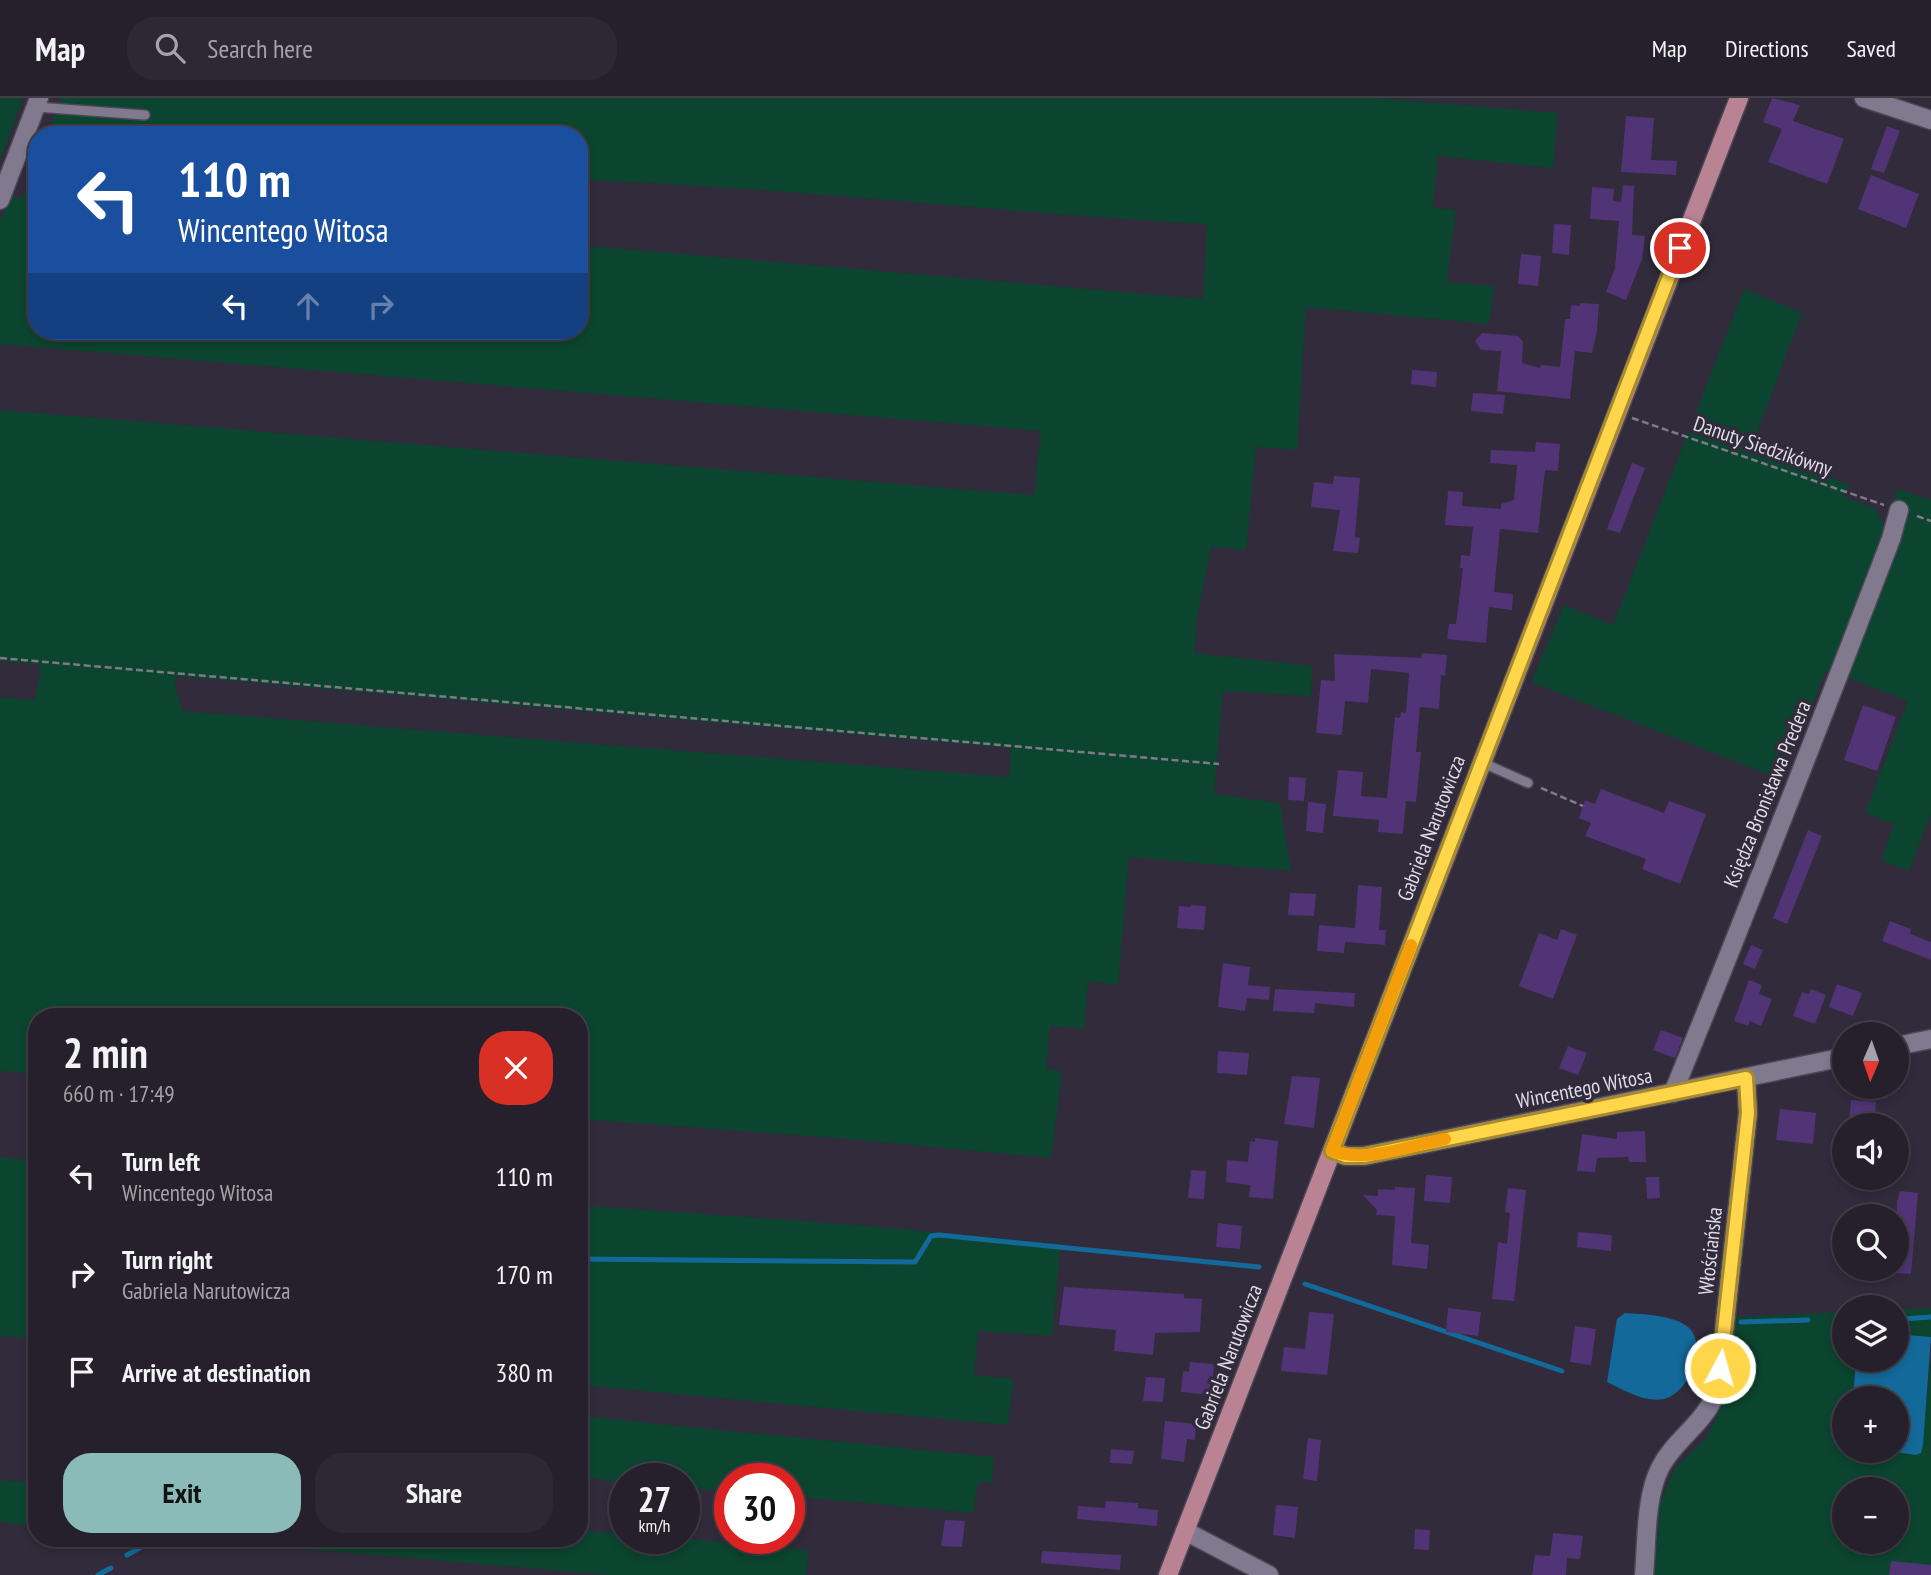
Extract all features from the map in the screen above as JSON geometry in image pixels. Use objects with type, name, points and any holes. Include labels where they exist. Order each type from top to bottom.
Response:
[{"type":"main road","name":"Gabriela Narutowicza","points":[[1168,1575],[1738,98]]},
{"type":"street","points":[[1864,98],[1931,120]]},
{"type":"street","points":[[0,200],[37,102]]},
{"type":"street","name":"Księdza Bronisława Predera","points":[[1673,1093],[1802,772],[1891,539],[1899,510]]},
{"type":"street","points":[[1909,1044],[1931,1039]]},
{"type":"street","name":"Wincentego Witosa","points":[[1332,1151],[1346,1156],[1364,1156],[1832,1060]]},
{"type":"street","name":"Włościańska","points":[[1644,1575],[1652,1491],[1659,1469],[1704,1414],[1714,1397],[1720,1368],[1748,1113],[1746,1078]]},
{"type":"street","points":[[1185,1531],[1269,1575]]},
{"type":"lane","points":[[37,102],[145,115]]},
{"type":"lane","points":[[1481,762],[1528,783]]},
{"type":"path","name":"Danuty Siedzikówny","points":[[1616,412],[1899,510]]},
{"type":"path","points":[[0,659],[1219,764]]},
{"type":"path","points":[[1528,783],[1583,806]]},
{"type":"green space","points":[[0,98],[23,98],[0,161]]},
{"type":"green space","points":[[61,98],[1374,98],[1558,113],[1553,168],[1438,156],[1433,208],[1456,210],[1447,282],[1494,286],[1489,324],[1306,307],[1297,450],[1256,447],[1246,550],[1211,547],[1197,618],[1194,653],[1312,666],[1311,696],[1223,691],[1214,794],[1280,803],[1291,871],[1129,857],[1118,985],[1088,981],[1084,1029],[1050,1026],[1046,1069],[1062,1071],[1051,1158],[850,1139],[588,1120],[588,1008],[28,1008],[28,1073],[0,1071],[0,697],[35,700],[41,665],[0,661],[0,410],[1034,495],[1041,431],[0,344],[0,220],[10,195],[22,199],[28,184],[28,340],[588,340],[588,246],[1203,299],[1207,224],[658,183],[588,180],[588,126],[50,126]],"holes":[[[176,676],[1011,748],[1009,777],[183,711],[175,688]]]},
{"type":"green space","points":[[1744,289],[1802,313],[1751,449],[1850,485],[1843,496],[1877,510],[1885,529],[1831,672],[1826,671],[1783,780],[1531,682],[1564,605],[1613,625]]},
{"type":"green space","points":[[1897,489],[1931,500],[1931,814],[1909,871],[1881,860],[1894,824],[1865,813],[1908,701],[1843,676],[1909,506],[1894,501]]},
{"type":"green space","points":[[0,1157],[28,1160],[28,1338],[0,1336]]},
{"type":"green space","points":[[588,1206],[858,1225],[1061,1244],[1052,1336],[978,1331],[974,1375],[1013,1379],[1008,1425],[588,1386]]},
{"type":"green space","points":[[1931,1308],[1931,1337],[1909,1335],[1909,1309]]},
{"type":"green space","points":[[1832,1313],[1832,1372],[1855,1372],[1854,1386],[1832,1386],[1832,1463],[1909,1463],[1909,1454],[1921,1453],[1931,1357],[1931,1575],[1654,1575],[1660,1504],[1674,1469],[1706,1438],[1730,1391],[1736,1317]]},
{"type":"green space","points":[[588,1417],[994,1457],[992,1482],[978,1483],[973,1513],[805,1497],[805,1463],[714,1463],[714,1490],[700,1489],[700,1463],[609,1463],[609,1480],[588,1478]]},
{"type":"green space","points":[[0,1480],[28,1482],[28,1525],[0,1522]]},
{"type":"green space","points":[[588,1531],[609,1533],[609,1554],[700,1554],[700,1540],[714,1541],[714,1554],[805,1554],[805,1550],[809,1550],[806,1575],[611,1575],[280,1547],[588,1547]]},
{"type":"water","points":[[1625,1313],[1675,1320],[1688,1327],[1694,1335],[1697,1345],[1693,1368],[1688,1379],[1673,1395],[1664,1399],[1649,1399],[1607,1382],[1617,1319]]},
{"type":"water","points":[[1909,1335],[1931,1337],[1921,1453],[1909,1454],[1909,1386],[1854,1386],[1855,1372],[1909,1372]]},
{"type":"building","points":[[1772,98],[1800,105],[1793,121],[1844,139],[1827,184],[1768,162],[1782,129],[1763,122]]},
{"type":"building","points":[[1626,116],[1654,118],[1651,160],[1677,161],[1676,175],[1621,172]]},
{"type":"building","points":[[1887,126],[1900,131],[1884,173],[1871,169]]},
{"type":"building","points":[[1871,175],[1919,194],[1906,228],[1858,209]]},
{"type":"building","points":[[1623,185],[1634,186],[1632,235],[1645,236],[1642,259],[1626,300],[1606,292],[1615,268],[1619,221],[1590,219],[1592,187],[1614,189],[1613,201],[1621,202]]},
{"type":"building","points":[[1554,224],[1571,225],[1569,255],[1552,253]]},
{"type":"building","points":[[1521,254],[1541,256],[1538,286],[1518,284]]},
{"type":"building","points":[[1580,303],[1599,304],[1597,331],[1592,353],[1575,351],[1570,399],[1497,391],[1501,351],[1481,350],[1475,341],[1482,333],[1518,336],[1523,342],[1522,363],[1540,368],[1541,365],[1560,367],[1565,319],[1570,319],[1571,305],[1580,306]]},
{"type":"building","points":[[1412,370],[1437,372],[1436,387],[1411,384]]},
{"type":"building","points":[[1473,393],[1505,395],[1503,414],[1471,411]]},
{"type":"building","points":[[1536,442],[1560,444],[1558,471],[1545,470],[1538,533],[1500,529],[1494,592],[1513,594],[1512,610],[1489,607],[1486,643],[1447,639],[1449,624],[1456,624],[1463,568],[1460,568],[1461,555],[1470,556],[1473,527],[1445,525],[1448,491],[1463,492],[1462,506],[1501,509],[1501,504],[1514,500],[1517,465],[1490,463],[1491,450],[1535,452]]},
{"type":"building","points":[[1632,463],[1645,468],[1620,533],[1607,529]]},
{"type":"building","points":[[1334,476],[1360,478],[1355,537],[1360,538],[1358,553],[1333,551],[1340,510],[1311,507],[1314,482],[1333,484]]},
{"type":"building","points":[[1422,653],[1447,655],[1445,676],[1441,675],[1439,709],[1420,707],[1416,752],[1421,752],[1416,802],[1406,801],[1403,834],[1378,832],[1379,820],[1333,816],[1338,770],[1363,772],[1361,796],[1387,798],[1395,717],[1400,718],[1401,712],[1406,713],[1409,673],[1371,669],[1368,703],[1345,701],[1342,735],[1316,733],[1321,680],[1335,681],[1334,654],[1421,658]]},
{"type":"building","points":[[1863,705],[1896,717],[1877,771],[1844,760]]},
{"type":"building","points":[[1289,777],[1306,778],[1304,801],[1288,800]]},
{"type":"building","points":[[1601,789],[1664,813],[1669,801],[1706,814],[1680,884],[1642,869],[1646,859],[1585,836],[1591,823],[1579,818],[1585,800],[1595,804]]},
{"type":"building","points":[[1308,802],[1326,804],[1323,833],[1306,831]]},
{"type":"building","points":[[1808,830],[1822,836],[1787,924],[1773,918]]},
{"type":"building","points":[[1358,885],[1382,887],[1379,930],[1386,930],[1385,945],[1345,942],[1344,953],[1317,951],[1319,925],[1355,928]]},
{"type":"building","points":[[1290,893],[1316,894],[1314,916],[1288,915]]},
{"type":"building","points":[[1179,906],[1206,906],[1204,930],[1177,928]]},
{"type":"building","points":[[1890,921],[1911,929],[1910,934],[1931,942],[1931,960],[1882,941]]},
{"type":"building","points":[[1561,929],[1577,935],[1553,999],[1519,986],[1539,933],[1557,940]]},
{"type":"building","points":[[1751,945],[1763,950],[1755,969],[1743,964]]},
{"type":"building","points":[[1223,963],[1250,967],[1248,985],[1270,987],[1269,1000],[1247,998],[1245,1011],[1218,1007]]},
{"type":"building","points":[[1749,980],[1762,985],[1759,994],[1772,999],[1761,1026],[1750,1021],[1748,1026],[1734,1021]]},
{"type":"building","points":[[1837,984],[1862,993],[1853,1016],[1829,1007]]},
{"type":"building","points":[[1275,989],[1355,993],[1354,1007],[1315,1003],[1314,1013],[1273,1011]]},
{"type":"building","points":[[1811,989],[1826,995],[1815,1024],[1793,1016],[1802,992],[1809,994]]},
{"type":"building","points":[[1661,1030],[1683,1038],[1675,1058],[1653,1050]]},
{"type":"building","points":[[1568,1046],[1587,1053],[1578,1075],[1559,1068]]},
{"type":"building","points":[[1218,1051],[1249,1053],[1247,1075],[1217,1073]]},
{"type":"building","points":[[1292,1076],[1320,1078],[1314,1128],[1284,1124]]},
{"type":"building","points":[[1851,1100],[1876,1102],[1875,1113],[1850,1113]]},
{"type":"building","points":[[1780,1109],[1816,1113],[1813,1144],[1776,1140]]},
{"type":"building","points":[[1645,1131],[1646,1162],[1629,1162],[1628,1157],[1597,1158],[1595,1172],[1577,1171],[1582,1134],[1617,1139],[1617,1132]]},
{"type":"building","points":[[1255,1138],[1278,1141],[1273,1199],[1249,1197],[1250,1185],[1226,1182],[1227,1160],[1248,1162],[1250,1141],[1255,1142]]},
{"type":"building","points":[[1191,1170],[1206,1171],[1204,1199],[1188,1198]]},
{"type":"building","points":[[1426,1175],[1452,1177],[1450,1203],[1424,1201]]},
{"type":"building","points":[[1646,1177],[1659,1177],[1660,1198],[1647,1199]]},
{"type":"building","points":[[1395,1187],[1415,1188],[1411,1243],[1429,1245],[1427,1269],[1392,1265],[1395,1216],[1376,1215],[1377,1210],[1363,1195],[1378,1196],[1378,1189],[1395,1190]]},
{"type":"building","points":[[1508,1188],[1526,1190],[1514,1301],[1492,1299],[1498,1242],[1507,1244],[1510,1213],[1505,1212]]},
{"type":"building","points":[[1900,1191],[1918,1193],[1911,1274],[1909,1204],[1897,1202]]},
{"type":"building","points":[[1218,1223],[1242,1226],[1240,1249],[1216,1247]]},
{"type":"building","points":[[1578,1232],[1612,1235],[1611,1251],[1577,1247]]},
{"type":"building","points":[[1064,1287],[1184,1294],[1184,1298],[1202,1299],[1200,1332],[1155,1333],[1153,1355],[1114,1351],[1116,1330],[1059,1325]]},
{"type":"building","points":[[1448,1308],[1481,1312],[1478,1336],[1446,1332]]},
{"type":"building","points":[[1309,1312],[1334,1314],[1327,1375],[1281,1371],[1284,1347],[1305,1349]]},
{"type":"building","points":[[1575,1326],[1596,1329],[1591,1365],[1570,1362]]},
{"type":"building","points":[[1190,1362],[1214,1364],[1212,1395],[1181,1392],[1183,1371],[1189,1372]]},
{"type":"building","points":[[1146,1377],[1165,1378],[1163,1402],[1143,1401]]},
{"type":"building","points":[[1165,1421],[1196,1424],[1195,1440],[1187,1439],[1184,1462],[1161,1459]]},
{"type":"building","points":[[1308,1438],[1321,1440],[1317,1481],[1303,1479]]},
{"type":"building","points":[[1111,1449],[1134,1451],[1132,1464],[1110,1463]]},
{"type":"building","points":[[1106,1501],[1138,1503],[1138,1508],[1158,1510],[1157,1526],[1077,1519],[1078,1506],[1105,1508]]},
{"type":"building","points":[[1276,1505],[1298,1507],[1295,1538],[1273,1535]]},
{"type":"building","points":[[945,1520],[965,1521],[962,1547],[941,1546]]},
{"type":"building","points":[[1415,1529],[1430,1530],[1429,1550],[1414,1549]]},
{"type":"building","points":[[1553,1533],[1583,1536],[1580,1559],[1567,1558],[1566,1575],[1532,1575],[1535,1555],[1550,1556]]},
{"type":"building","points":[[1042,1551],[1121,1555],[1120,1570],[1041,1563]]},
{"type":"building","points":[[1891,1561],[1931,1565],[1931,1575],[1889,1575]]},
{"type":"waterway","points":[[588,1259],[915,1262],[931,1236],[939,1235],[1259,1267]]},
{"type":"waterway","points":[[1305,1284],[1562,1371]]},
{"type":"waterway","points":[[1909,1319],[1931,1317]]},
{"type":"waterway","points":[[1741,1322],[1808,1320]]},
{"type":"waterway","points":[[127,1555],[141,1547]]},
{"type":"waterway","points":[[98,1575],[111,1568]]},
{"type":"slow traffic","points":[[1411,945],[1332,1151],[1346,1156],[1364,1156],[1445,1139]]},
{"type":"route","points":[[1680,248],[1332,1151],[1346,1156],[1364,1156],[1746,1078],[1748,1113],[1720,1368]]}]
